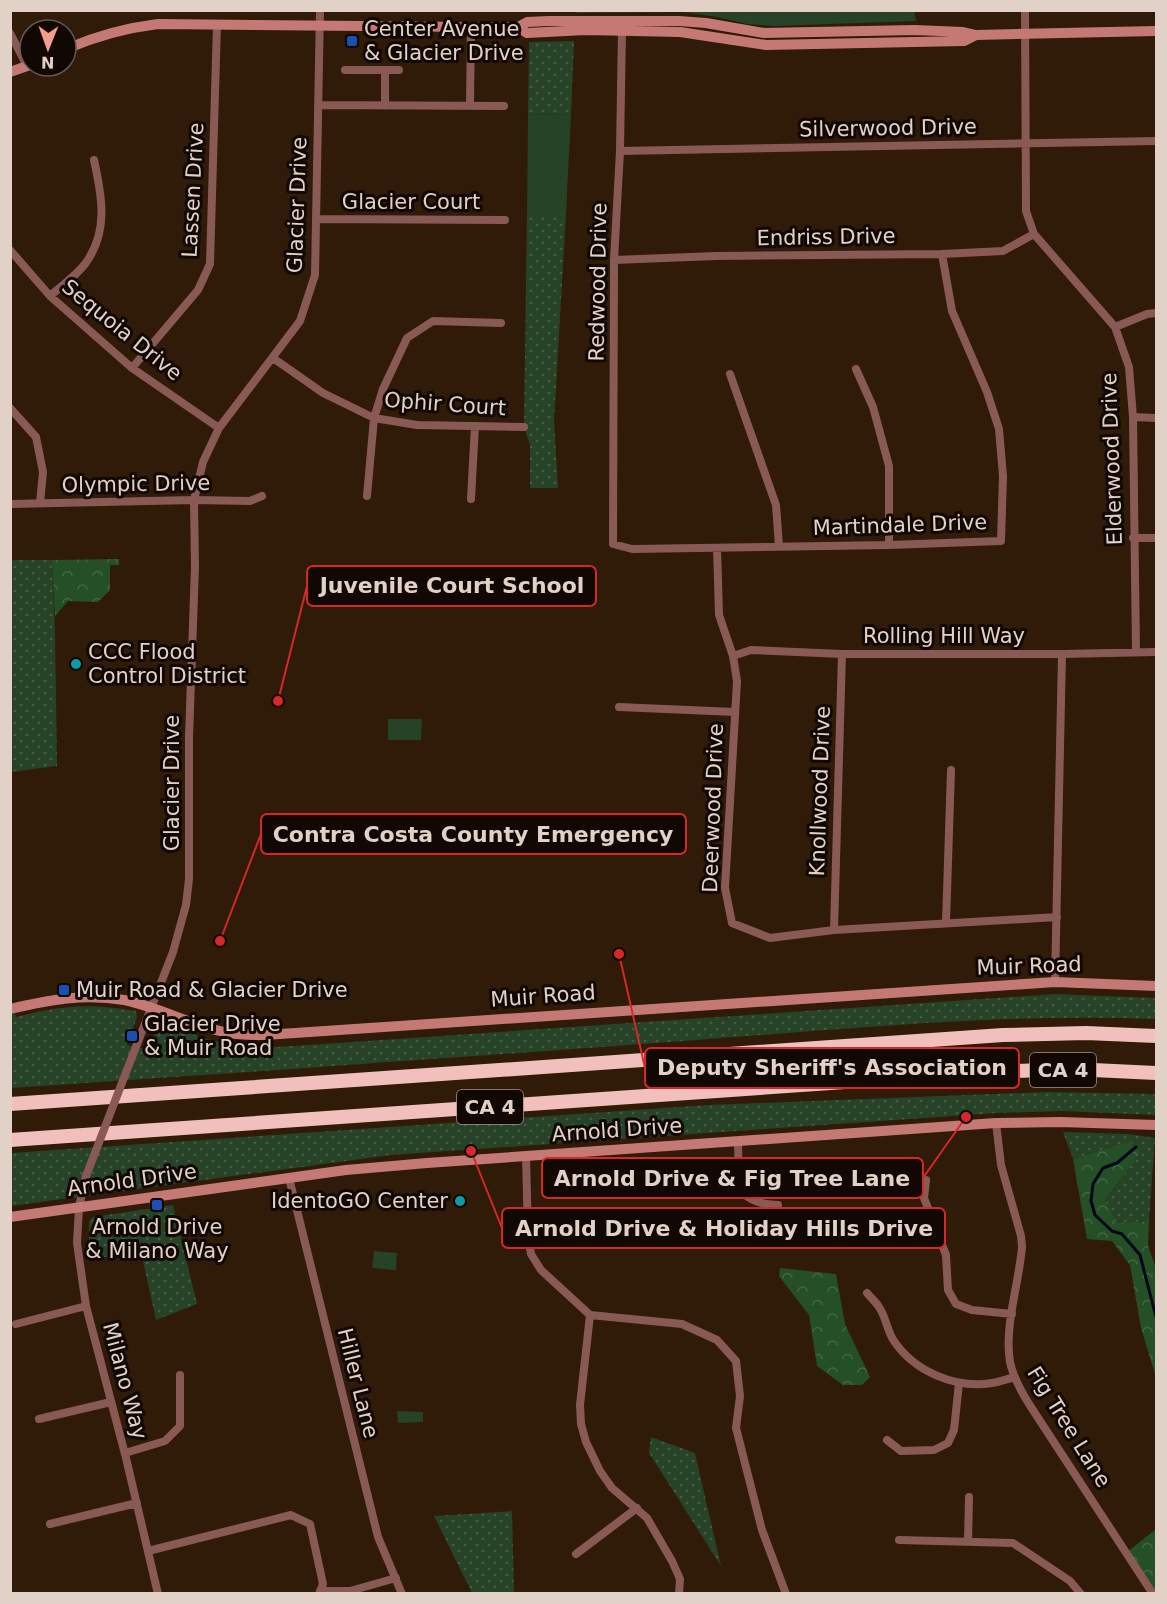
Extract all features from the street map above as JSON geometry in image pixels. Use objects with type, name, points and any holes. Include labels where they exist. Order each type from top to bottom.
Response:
[{"type":"highway","name":"CA 4","points":[[10,1104],[993,1035],[1076,1033],[1156,1036]]},
{"type":"highway","name":"CA 4","points":[[10,1140],[990,1072],[1082,1070],[1156,1073]]},
{"type":"street","name":"Glacier Drive","points":[[86,1176],[178,935],[186,904],[189,879],[189,737],[195,567],[194,500],[203,462],[219,428],[300,321],[315,275],[320,10]]},
{"type":"street","name":"Elderwood Drive","points":[[1025,10],[1026,211],[1034,234],[1115,327],[1129,367],[1133,417],[1136,652]]},
{"type":"street","points":[[78,44],[94,37],[128,28],[158,24],[518,27],[527,22],[621,26],[688,21],[764,33],[915,30],[963,32],[975,35],[1156,31]]},
{"type":"street","name":"Lassen Drive","points":[[132,368],[198,290],[210,264],[217,24]]},
{"type":"street","name":"Redwood Drive","points":[[613,544],[614,260],[620,151],[621,26]]},
{"type":"street","points":[[470,106],[471,27]]},
{"type":"street","points":[[10,33],[18,48]]},
{"type":"street","points":[[345,70],[399,70]]},
{"type":"street","points":[[385,70],[385,106]]},
{"type":"street","points":[[318,105],[504,106]]},
{"type":"street","name":"Silverwood Drive","points":[[620,151],[1156,141]]},
{"type":"street","points":[[50,296],[85,265],[101,236],[102,196],[94,160]]},
{"type":"street","name":"Glacier Court","points":[[317,219],[505,220]]},
{"type":"street","name":"Endriss Drive","points":[[614,260],[1003,251],[1034,234]]},
{"type":"street","name":"Sequoia Drive","points":[[10,250],[50,296],[132,368],[219,428]]},
{"type":"street","name":"Martindale Drive","points":[[613,544],[632,549],[889,545],[1000,540],[1003,476],[999,429],[987,392],[952,311],[942,254]]},
{"type":"street","points":[[1115,327],[1147,314],[1156,313]]},
{"type":"street","points":[[367,496],[374,418],[382,389],[407,338],[433,321],[501,322]]},
{"type":"street","name":"Ophir Court","points":[[273,358],[323,393],[374,418],[417,424],[524,426]]},
{"type":"street","points":[[855,369],[873,407],[889,466],[889,545]]},
{"type":"street","points":[[730,374],[776,505],[778,546]]},
{"type":"street","points":[[10,408],[36,437],[43,472],[40,503]]},
{"type":"street","points":[[1133,417],[1156,417]]},
{"type":"street","points":[[471,499],[475,426]]},
{"type":"street","name":"Olympic Drive","points":[[10,504],[250,501],[262,496]]},
{"type":"street","points":[[1133,538],[1156,537]]},
{"type":"street","name":"Deerwood Drive","points":[[717,548],[719,615],[733,656],[737,681],[724,888],[732,923],[770,938],[834,930],[1057,917]]},
{"type":"street","name":"Rolling Hill Way","points":[[733,656],[751,650],[842,654],[1156,652]]},
{"type":"street","name":"Knollwood Drive","points":[[834,930],[842,654]]},
{"type":"street","points":[[1055,982],[1062,654]]},
{"type":"street","points":[[619,707],[735,712]]},
{"type":"street","points":[[946,923],[951,770]]},
{"type":"street","name":"Muir Road","points":[[10,1009],[54,999],[98,996],[150,1007],[228,1033],[265,1035],[1055,982],[1156,986]]},
{"type":"street","name":"Arnold Drive","points":[[10,1217],[374,1167],[996,1123],[1070,1122],[1156,1125]]},
{"type":"street","name":"Fig Tree Lane","points":[[996,1123],[1001,1165],[1022,1247],[1008,1346],[1010,1364],[1029,1404],[1153,1593]]},
{"type":"street","points":[[738,1141],[740,1189],[752,1200],[761,1204],[778,1205]]},
{"type":"street","points":[[526,1156],[528,1236],[531,1254],[541,1270],[590,1315],[682,1324],[717,1340],[736,1361],[740,1396],[736,1428],[762,1530],[786,1593]]},
{"type":"street","name":"Milano Way","points":[[86,1176],[79,1207],[78,1261],[86,1306],[125,1453],[158,1593]]},
{"type":"street","name":"Hiller Lane","points":[[289,1178],[378,1538],[402,1593]]},
{"type":"street","points":[[926,1180],[924,1198],[946,1255],[948,1290],[956,1304],[972,1310],[1012,1314]]},
{"type":"street","points":[[867,1293],[880,1308],[886,1328],[894,1342],[912,1361],[928,1372],[958,1383],[991,1383],[1015,1377]]},
{"type":"street","points":[[16,1324],[86,1306]]},
{"type":"street","points":[[590,1315],[580,1405],[583,1433],[600,1471],[612,1488],[647,1518],[680,1579],[679,1593]]},
{"type":"street","points":[[125,1453],[165,1441],[180,1426],[180,1375]]},
{"type":"street","points":[[887,1440],[901,1450],[934,1450],[948,1443],[954,1430],[958,1383]]},
{"type":"street","points":[[39,1419],[111,1402]]},
{"type":"street","points":[[968,1542],[969,1497]]},
{"type":"street","points":[[50,1524],[137,1503]]},
{"type":"street","points":[[576,1554],[637,1508]]},
{"type":"street","points":[[148,1551],[291,1515],[310,1524],[323,1584],[319,1592],[350,1591],[396,1578]]},
{"type":"street","points":[[899,1540],[1013,1543],[1070,1581],[1081,1593]]},
{"type":"green space","points":[[914,10],[916,21],[775,26],[747,24],[683,12],[533,11]]},
{"type":"green space","points":[[574,41],[571,115],[528,114],[529,42]]},
{"type":"green space","points":[[528,114],[571,115],[566,214],[527,214]]},
{"type":"green space","points":[[527,214],[566,214],[554,421],[558,488],[530,488],[530,445],[524,427]]},
{"type":"green space","points":[[119,559],[119,565],[110,565],[110,590],[98,602],[68,601],[55,616],[52,560]]},
{"type":"green space","points":[[10,560],[52,560],[57,766],[11,772]]},
{"type":"green space","points":[[388,719],[422,719],[421,740],[388,740]]},
{"type":"green space","points":[[1055,994],[1156,998],[1156,1019],[1041,1018],[926,1023],[11,1088],[10,1009],[14,1009],[16,1017],[76,1006],[136,1011],[137,1017],[127,1045],[147,1049],[154,1035],[177,1028],[203,1038],[238,1046],[279,1047]]},
{"type":"green space","points":[[1047,1092],[1156,1094],[1156,1115],[1061,1111],[996,1113],[391,1155],[11,1206],[11,1153],[708,1105]]},
{"type":"green space","points":[[1063,1132],[1128,1134],[1155,1138],[1149,1221],[1118,1223],[1105,1200],[1141,1152],[1129,1141],[1073,1159]]},
{"type":"green space","points":[[1129,1141],[1141,1152],[1105,1200],[1118,1223],[1149,1221],[1148,1245],[1156,1269],[1156,1377],[1141,1328],[1130,1265],[1112,1241],[1087,1239],[1073,1159]]},
{"type":"green space","points":[[173,1205],[197,1304],[156,1320],[141,1252],[89,1259],[89,1221],[93,1217]]},
{"type":"green space","points":[[374,1251],[397,1253],[396,1270],[372,1268]]},
{"type":"green space","points":[[780,1268],[836,1274],[845,1324],[870,1377],[862,1385],[843,1385],[817,1366],[809,1315],[779,1276]]},
{"type":"green space","points":[[397,1411],[423,1412],[423,1422],[398,1423]]},
{"type":"green space","points":[[651,1437],[695,1453],[721,1566],[649,1453]]},
{"type":"green space","points":[[512,1511],[514,1593],[472,1593],[434,1516]]},
{"type":"green space","points":[[1156,1529],[1156,1593],[1127,1552]]},
{"type":"waterway","points":[[1136,1147],[1117,1163],[1103,1168],[1093,1184],[1091,1201],[1095,1215],[1112,1231],[1122,1234],[1140,1255],[1156,1317]]},
{"type":"place","name":"Center Avenue & Glacier Drive","points":[[352,41]]},
{"type":"place","name":"CCC Flood Control District","points":[[76,664]]},
{"type":"place","name":"Juvenile Court School","points":[[278,701]]},
{"type":"place","name":"Contra Costa County Emergency","points":[[220,941]]},
{"type":"place","name":"Deputy Sheriff's Association","points":[[619,954]]},
{"type":"place","name":"Muir Road & Glacier Drive","points":[[64,990]]},
{"type":"place","name":"Glacier Drive & Muir Road","points":[[132,1036]]},
{"type":"place","name":"Arnold Drive & Fig Tree Lane","points":[[966,1117]]},
{"type":"place","name":"Arnold Drive & Holiday Hills Drive","points":[[471,1151]]},
{"type":"place","name":"IdentoGO Center","points":[[460,1201]]},
{"type":"place","name":"Arnold Drive & Milano Way","points":[[157,1205]]}]
